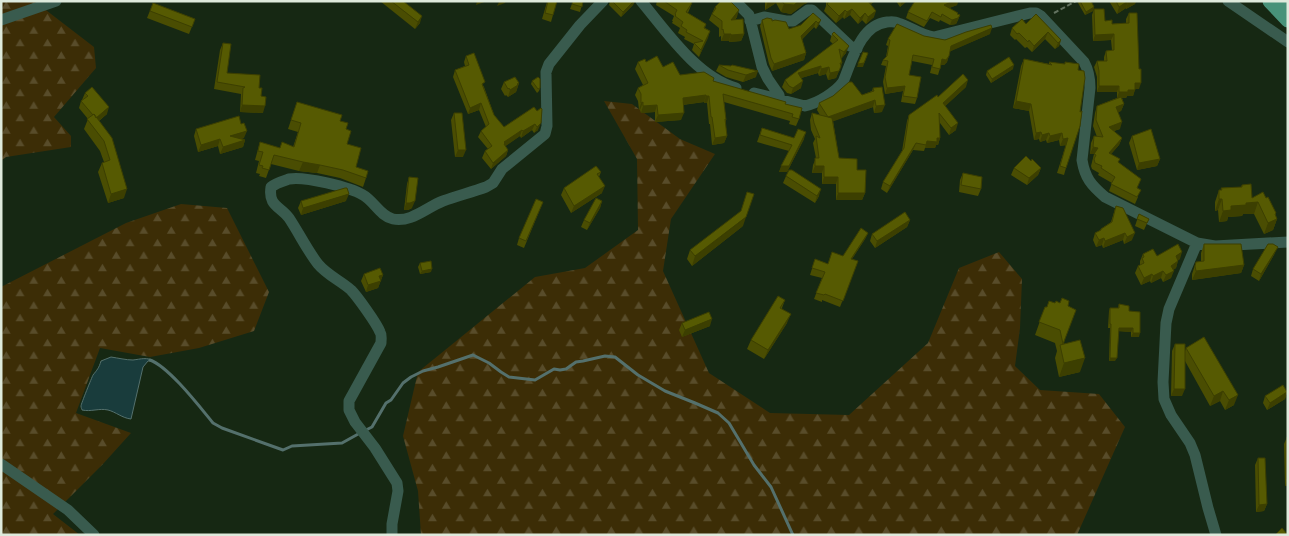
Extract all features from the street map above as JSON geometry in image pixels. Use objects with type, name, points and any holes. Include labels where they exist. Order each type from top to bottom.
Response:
[{"type":"main road","points":[[1270,1],[1288,20]]},
{"type":"street","points":[[1,20],[56,1]]},
{"type":"street","points":[[392,535],[398,491],[397,483],[348,410],[348,401],[381,343],[381,334],[377,325],[352,291],[324,270],[317,262],[287,216],[273,202],[270,194],[271,187],[290,179],[342,186],[365,195],[385,215],[393,219],[401,219],[411,217],[441,201],[486,187],[492,183],[502,170],[545,134],[547,126],[546,72],[549,64],[580,25],[603,1]]},
{"type":"street","points":[[641,1],[688,57],[702,70],[723,84],[805,106],[813,104],[839,88],[860,40],[876,25],[884,22],[896,22],[934,37],[1036,13],[1045,19],[1088,68],[1090,88],[1082,160],[1088,180],[1104,197],[1197,244],[1215,246],[1288,242]]},
{"type":"street","points":[[735,1],[748,15],[762,67],[779,95],[780,100]]},
{"type":"street","points":[[1228,1],[1288,42]]},
{"type":"street","points":[[750,21],[764,18],[793,21],[808,10],[812,10],[850,46],[857,49]]},
{"type":"street","points":[[1197,244],[1169,310],[1166,323],[1164,399],[1190,443],[1216,535]]},
{"type":"street","points":[[1,464],[68,510],[94,535]]},
{"type":"path","points":[[1045,19],[1076,1]]},
{"type":"green space","points":[[1,1],[43,1],[38,4],[94,47],[96,68],[54,117],[71,136],[71,147],[6,157],[1,161]]},
{"type":"green space","points":[[604,101],[632,104],[680,139],[715,154],[671,219],[663,271],[709,373],[770,413],[849,415],[928,343],[959,268],[999,252],[1022,279],[1020,328],[1015,366],[1040,390],[1099,394],[1125,427],[1077,535],[421,535],[418,491],[403,436],[418,372],[535,277],[585,268],[638,230],[637,159]]},
{"type":"green space","points":[[181,204],[227,208],[269,292],[254,331],[199,348],[150,357],[100,348],[76,413],[131,433],[53,514],[80,535],[1,535],[1,287],[126,223]]},
{"type":"water","points":[[111,357],[154,361],[148,361],[143,367],[131,419],[108,410],[82,410],[81,408],[92,377],[101,361]]},
{"type":"building","points":[[391,1],[403,1],[422,16],[418,22]]},
{"type":"building","points":[[548,1],[557,1],[553,15],[545,13]]},
{"type":"building","points":[[573,1],[583,1],[582,7],[572,4]]},
{"type":"building","points":[[612,1],[634,1],[623,12]]},
{"type":"building","points":[[664,1],[691,1],[692,3],[686,12],[706,24],[704,28],[710,31],[701,50],[694,43],[703,41],[686,32],[687,30],[681,26],[683,22],[675,16],[677,10]]},
{"type":"building","points":[[721,1],[730,1],[739,10],[731,20],[743,19],[744,34],[724,34],[722,21],[712,14],[715,7]]},
{"type":"building","points":[[782,1],[799,1],[794,5],[784,4]]},
{"type":"building","points":[[829,1],[868,1],[876,11],[868,17],[865,13],[860,18],[852,9],[847,12],[845,10],[839,16],[827,4]]},
{"type":"building","points":[[915,1],[953,1],[944,5],[960,15],[952,20],[942,14],[941,17],[932,12],[927,21],[908,12]]},
{"type":"building","points":[[1080,1],[1091,1],[1094,7],[1086,12]]},
{"type":"building","points":[[1116,1],[1128,1],[1119,7]]},
{"type":"building","points":[[153,3],[195,19],[192,27],[150,11]]},
{"type":"building","points":[[1094,9],[1104,9],[1105,21],[1112,20],[1112,24],[1129,23],[1129,13],[1137,13],[1141,83],[1135,83],[1135,90],[1119,92],[1119,86],[1099,86],[1097,61],[1107,61],[1106,51],[1114,50],[1114,34],[1095,35]]},
{"type":"building","points":[[813,13],[821,20],[818,23],[816,21],[801,36],[806,53],[774,64],[762,20],[767,18],[772,19],[772,21],[786,22],[789,29],[801,25]]},
{"type":"building","points":[[1036,14],[1061,40],[1058,43],[1048,32],[1034,46],[1012,28],[1022,19],[1026,24]]},
{"type":"building","points":[[897,24],[924,36],[945,40],[991,25],[992,28],[951,46],[949,56],[946,60],[942,59],[940,69],[932,67],[934,59],[913,55],[909,75],[921,77],[917,98],[903,96],[905,86],[887,88],[885,77],[888,61],[883,60],[887,56],[890,40],[888,39]]},
{"type":"building","points":[[834,32],[849,46],[844,52],[839,49],[842,63],[840,63],[839,71],[830,73],[829,67],[821,69],[821,66],[798,73],[803,81],[793,88],[789,86],[785,80],[838,40],[832,34]]},
{"type":"building","points":[[223,43],[231,44],[227,73],[260,75],[259,88],[262,88],[261,96],[266,97],[265,106],[242,105],[243,88],[245,87],[217,82]]},
{"type":"building","points":[[863,52],[868,53],[864,63],[858,64]]},
{"type":"building","points":[[474,53],[485,82],[482,84],[494,115],[504,127],[534,107],[537,111],[542,109],[541,123],[537,127],[535,124],[522,130],[504,142],[508,150],[493,163],[485,151],[492,146],[481,131],[489,124],[481,103],[470,108],[455,70],[469,65],[466,56]]},
{"type":"building","points":[[657,56],[663,67],[673,62],[680,75],[704,72],[714,78],[713,81],[802,108],[799,119],[792,117],[793,114],[723,94],[727,136],[715,138],[709,96],[706,95],[683,98],[684,113],[658,115],[657,105],[643,106],[638,88],[648,83],[638,62],[645,59],[646,62]]},
{"type":"building","points":[[1009,57],[1014,65],[992,79],[987,71]]},
{"type":"building","points":[[1024,59],[1052,65],[1049,62],[1079,64],[1078,70],[1084,71],[1085,78],[1080,126],[1066,168],[1060,166],[1068,138],[1063,139],[1062,133],[1050,136],[1049,133],[1042,135],[1041,132],[1036,133],[1031,104],[1016,101]]},
{"type":"building","points":[[719,65],[732,65],[758,71],[746,75],[728,70]]},
{"type":"building","points":[[963,74],[968,80],[943,103],[958,123],[951,128],[939,113],[940,138],[937,138],[937,142],[927,141],[926,145],[916,143],[890,186],[883,182],[904,148],[909,115],[937,95],[938,97]]},
{"type":"building","points":[[515,77],[519,83],[510,90],[504,82]]},
{"type":"building","points":[[538,77],[540,79],[540,88],[538,89],[532,81]]},
{"type":"building","points":[[849,82],[852,82],[862,95],[874,91],[873,88],[882,87],[885,105],[876,106],[875,100],[828,117],[819,103],[833,96]]},
{"type":"building","points":[[92,87],[109,107],[96,118],[81,101],[88,96],[85,93]]},
{"type":"building","points":[[1121,97],[1124,104],[1116,107],[1122,122],[1109,127],[1122,138],[1109,153],[1120,159],[1118,162],[1141,179],[1137,188],[1141,190],[1137,197],[1111,184],[1115,177],[1101,168],[1102,166],[1095,163],[1094,159],[1096,155],[1094,154],[1098,148],[1093,147],[1094,136],[1103,137],[1096,120],[1097,106]]},
{"type":"building","points":[[297,102],[342,115],[340,121],[348,123],[346,129],[351,131],[347,144],[361,148],[356,167],[368,171],[366,178],[343,170],[274,155],[269,170],[259,165],[263,152],[258,151],[260,142],[280,148],[282,142],[294,147],[301,123],[291,120]]},
{"type":"building","points":[[454,113],[462,113],[466,150],[458,150]]},
{"type":"building","points":[[812,113],[832,118],[839,158],[857,159],[857,170],[866,170],[865,193],[838,193],[838,177],[824,177],[824,166],[815,166],[815,158],[819,158],[816,136],[820,138]]},
{"type":"building","points":[[94,114],[112,138],[127,189],[111,194],[102,163],[110,160],[104,141],[87,119]]},
{"type":"building","points":[[239,116],[241,124],[244,123],[247,131],[230,136],[245,140],[223,147],[220,139],[201,145],[196,129]]},
{"type":"building","points":[[762,128],[794,138],[798,129],[806,132],[789,166],[781,166],[792,145],[760,135]]},
{"type":"building","points":[[1151,129],[1160,159],[1139,163],[1132,136]]},
{"type":"building","points":[[1026,156],[1041,168],[1029,178],[1014,168]]},
{"type":"building","points":[[596,166],[601,172],[597,174],[605,186],[574,206],[564,188]]},
{"type":"building","points":[[789,170],[792,170],[821,189],[817,196],[786,176]]},
{"type":"building","points":[[963,173],[982,177],[981,189],[961,185]]},
{"type":"building","points":[[409,177],[418,178],[415,201],[406,203]]},
{"type":"building","points":[[1251,184],[1252,198],[1263,192],[1266,198],[1268,197],[1277,219],[1268,223],[1258,202],[1231,206],[1231,210],[1223,211],[1222,199],[1219,199],[1219,190],[1222,190],[1221,188],[1242,187],[1242,185]]},
{"type":"building","points":[[347,188],[349,194],[303,208],[301,201]]},
{"type":"building","points":[[747,192],[754,194],[746,217],[695,256],[690,250],[741,211]]},
{"type":"building","points":[[596,198],[602,201],[590,223],[584,220]]},
{"type":"building","points":[[536,199],[543,202],[526,241],[519,238]]},
{"type":"building","points":[[1116,206],[1123,208],[1135,233],[1127,237],[1125,233],[1105,241],[1104,238],[1099,240],[1095,233],[1112,222]]},
{"type":"building","points":[[905,212],[910,220],[877,241],[872,234]]},
{"type":"building","points":[[1139,214],[1149,219],[1147,223],[1137,219]]},
{"type":"building","points":[[861,228],[868,233],[851,259],[858,261],[843,301],[825,294],[816,293],[825,272],[812,268],[815,259],[828,264],[832,252],[843,256]]},
{"type":"building","points":[[1178,244],[1182,252],[1176,256],[1178,261],[1171,266],[1174,271],[1166,275],[1163,271],[1144,278],[1138,266],[1144,263],[1143,254],[1153,249],[1157,256]]},
{"type":"building","points":[[1204,244],[1241,244],[1244,265],[1196,271],[1196,262],[1204,261]]},
{"type":"building","points":[[1268,244],[1278,247],[1261,274],[1253,269]]},
{"type":"building","points":[[431,261],[432,269],[422,271],[420,263]]},
{"type":"building","points":[[380,268],[383,275],[379,276],[381,281],[368,285],[364,274]]},
{"type":"building","points":[[778,296],[785,300],[780,308],[791,314],[768,350],[751,340]]},
{"type":"building","points":[[1062,298],[1069,301],[1068,306],[1076,310],[1063,344],[1060,330],[1039,322],[1049,301],[1060,303]]},
{"type":"building","points":[[1119,304],[1129,306],[1129,311],[1140,312],[1140,333],[1133,333],[1133,328],[1119,328],[1117,358],[1110,358],[1110,308],[1119,308]]},
{"type":"building","points":[[709,312],[712,319],[685,330],[682,323]]},
{"type":"building","points":[[1204,337],[1238,395],[1229,400],[1223,391],[1214,396],[1186,348]]},
{"type":"building","points":[[1080,340],[1085,358],[1064,363],[1060,345]]},
{"type":"building","points":[[1175,344],[1185,344],[1185,389],[1174,389]]},
{"type":"building","points":[[1283,385],[1287,392],[1270,403],[1265,396]]},
{"type":"building","points":[[1288,437],[1288,479],[1287,479]]},
{"type":"building","points":[[1258,458],[1265,458],[1267,504],[1259,505]]},
{"type":"building","points":[[1282,528],[1288,535],[1275,535]]},
{"type":"waterway","points":[[366,430],[372,427],[386,403],[391,400],[403,383],[411,377],[423,371],[473,355],[489,363],[509,377],[535,380],[554,369],[566,369],[576,362],[605,356],[615,357],[638,375],[665,391],[718,413],[729,423],[754,465],[771,487],[793,535]]},
{"type":"waterway","points":[[150,360],[166,370],[192,397],[213,423],[283,450],[292,446],[342,443],[360,433]]}]
